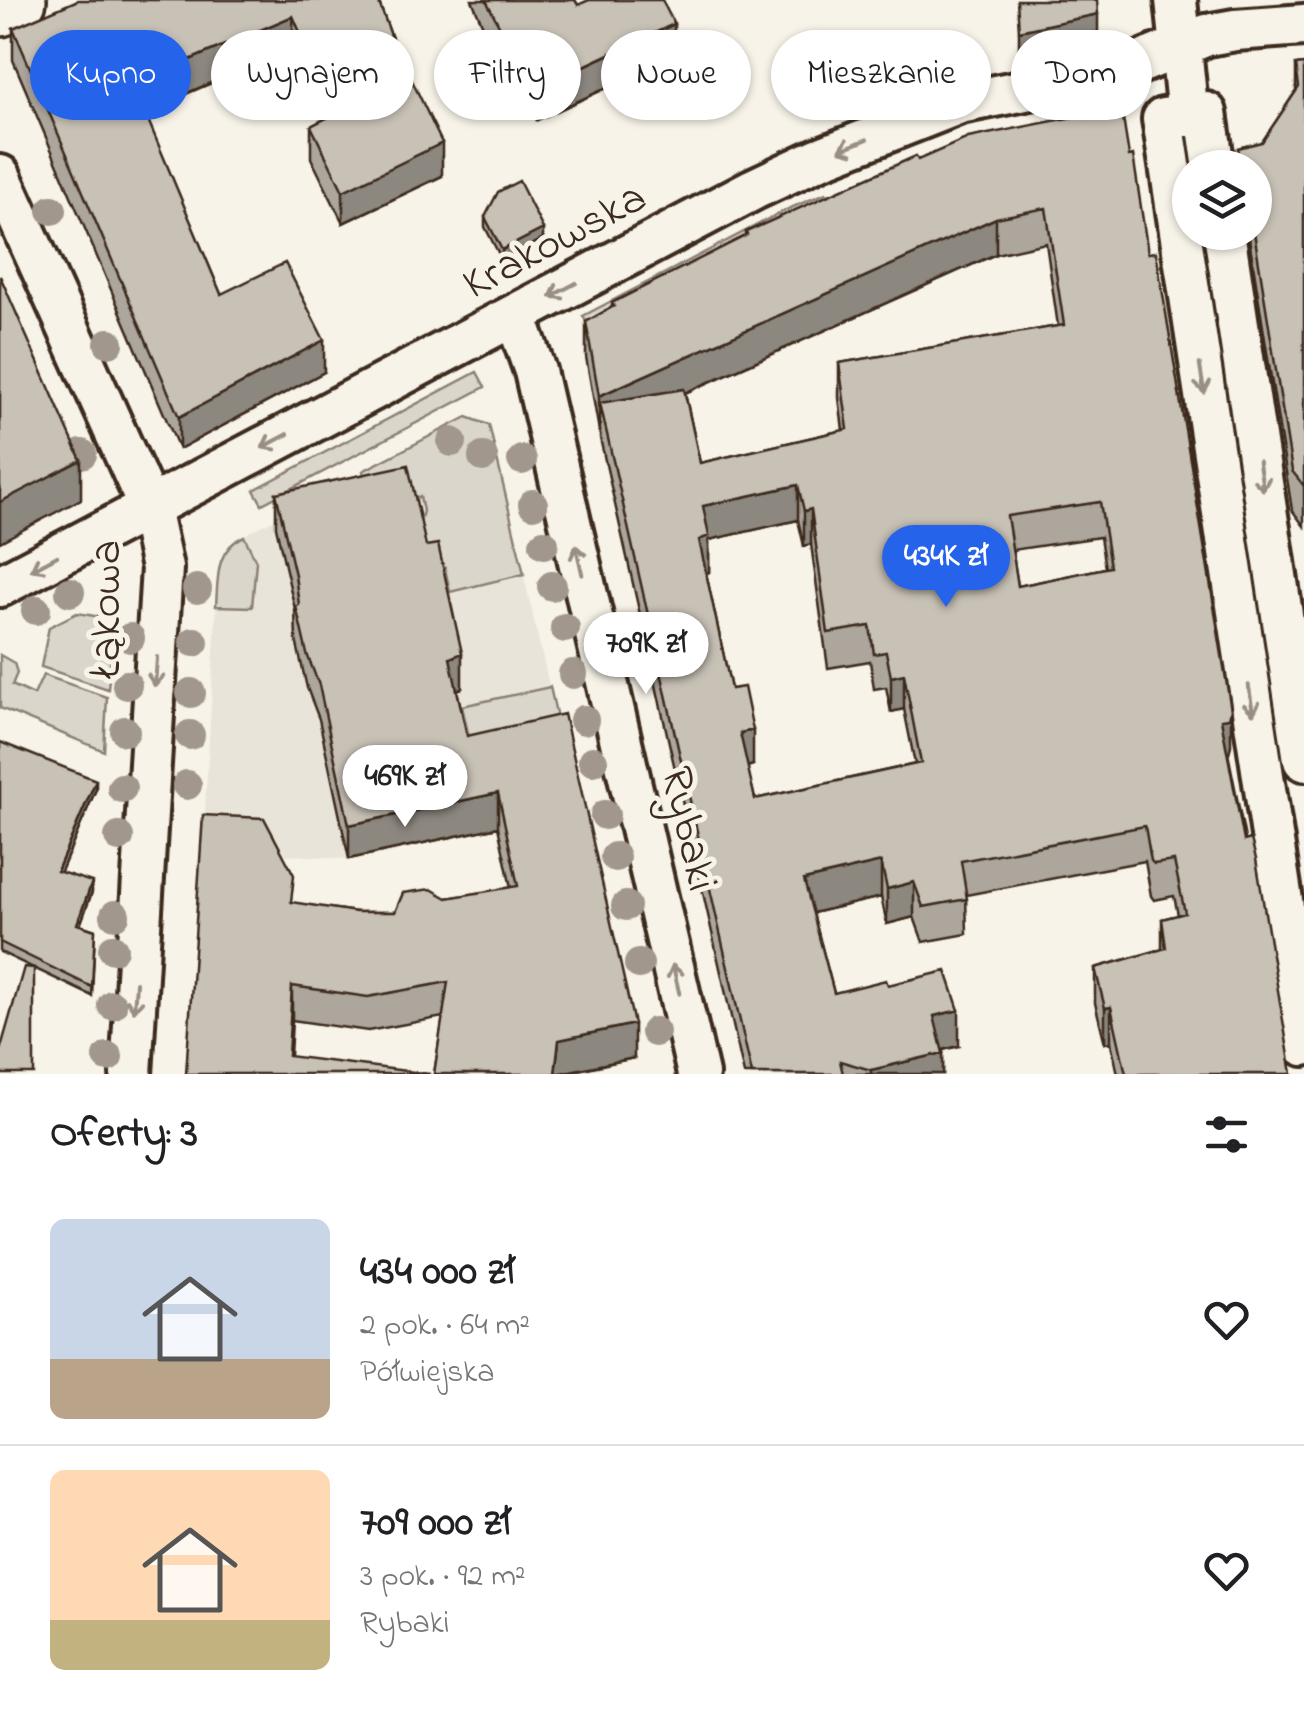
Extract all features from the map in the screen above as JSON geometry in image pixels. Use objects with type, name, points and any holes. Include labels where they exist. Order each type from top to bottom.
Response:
[{"type":"street","points":[[0,8],[18,0]]},
{"type":"street","points":[[1176,0],[1188,116]]},
{"type":"street","name":"Krakowska","points":[[0,586],[754,189],[818,159],[960,102],[1120,71],[1207,35],[1304,25]]},
{"type":"street","points":[[1211,150],[1206,113],[1163,120],[1304,1045]]},
{"type":"street","name":"Łąkowa","points":[[0,176],[149,507],[162,568],[131,1074]]},
{"type":"street","points":[[1226,250],[1304,760]]},
{"type":"street","name":"Rybaki","points":[[515,314],[535,371],[698,1074]]},
{"type":"shaded area","points":[[826,193],[830,204],[589,327],[583,316],[786,210]]},
{"type":"shaded area","points":[[477,372],[485,387],[262,504],[254,490]]},
{"type":"shaded area","points":[[467,417],[489,425],[578,811],[369,857],[208,849],[203,845],[219,562],[233,541]]},
{"type":"shaded area","points":[[467,417],[489,425],[524,574],[450,592],[445,568],[428,558],[420,523],[420,497],[408,499],[366,481],[363,471]]},
{"type":"shaded area","points":[[244,536],[256,561],[252,607],[216,606],[223,557]]},
{"type":"shaded area","points":[[77,613],[100,617],[105,625],[111,651],[108,689],[41,667],[49,627]]},
{"type":"shaded area","points":[[0,655],[14,663],[17,673],[12,685],[34,695],[43,675],[107,697],[104,751],[0,708]]},
{"type":"shaded area","points":[[550,687],[564,748],[476,768],[462,706]]},
{"type":"building","points":[[78,0],[378,0],[389,30],[299,30],[293,16],[260,30],[211,30],[211,51],[191,59],[191,30],[30,30],[30,68],[13,28]]},
{"type":"building","points":[[486,0],[575,0],[578,5],[589,0],[662,0],[674,24],[661,30],[601,30],[601,58],[581,67],[581,30],[501,30]]},
{"type":"building","points":[[1017,0],[1097,0],[1098,14],[1019,30]]},
{"type":"building","points":[[1304,64],[1304,486],[1292,471],[1257,250],[1272,250],[1272,150],[1238,148],[1262,142],[1299,87],[1296,65]]},
{"type":"building","points":[[414,85],[442,143],[343,191],[311,126],[323,120],[414,120]]},
{"type":"building","points":[[52,120],[148,120],[221,294],[285,263],[324,340],[179,417]]},
{"type":"building","points":[[1058,120],[1123,120],[1129,156],[1133,155],[1148,253],[1156,252],[1231,710],[1229,718],[1221,719],[1244,841],[1251,839],[1256,859],[1292,1074],[1126,1074],[1111,1007],[1105,1008],[1095,968],[1166,948],[1162,919],[1185,913],[1174,861],[1151,861],[1145,826],[961,861],[967,899],[923,907],[914,882],[887,889],[881,862],[804,880],[834,993],[946,971],[959,1010],[934,1016],[943,1053],[871,1070],[840,1061],[843,1074],[752,1074],[600,403],[684,389],[700,463],[848,429],[839,363],[1064,325],[1046,208],[996,218],[599,396],[586,322],[614,306],[612,303],[747,235],[746,232],[916,156],[918,160],[968,138]],"holes":[[[798,485],[804,511],[811,509],[828,633],[870,626],[874,654],[886,652],[891,677],[904,674],[921,763],[755,799],[740,733],[753,730],[744,687],[731,689],[699,540],[709,536],[703,506]],[[1100,502],[1110,567],[1018,586],[1007,516]]]},
{"type":"building","points":[[519,181],[543,229],[502,250],[485,217],[498,192]]},
{"type":"building","points":[[0,276],[81,460],[0,502]]},
{"type":"building","points":[[408,465],[426,546],[438,544],[462,653],[450,658],[467,736],[564,714],[634,1024],[559,1040],[555,1074],[434,1074],[448,982],[368,997],[292,986],[288,1056],[430,1074],[186,1074],[203,815],[264,818],[294,875],[291,902],[356,912],[395,912],[403,893],[431,889],[447,898],[518,886],[498,793],[349,825],[319,685],[296,606],[299,605],[295,575],[276,493]]},
{"type":"building","points":[[0,742],[96,780],[57,871],[92,882],[77,924],[95,930],[92,987],[0,942]]},
{"type":"building","points":[[24,967],[34,968],[34,1074],[0,1074],[0,1051]]}]
